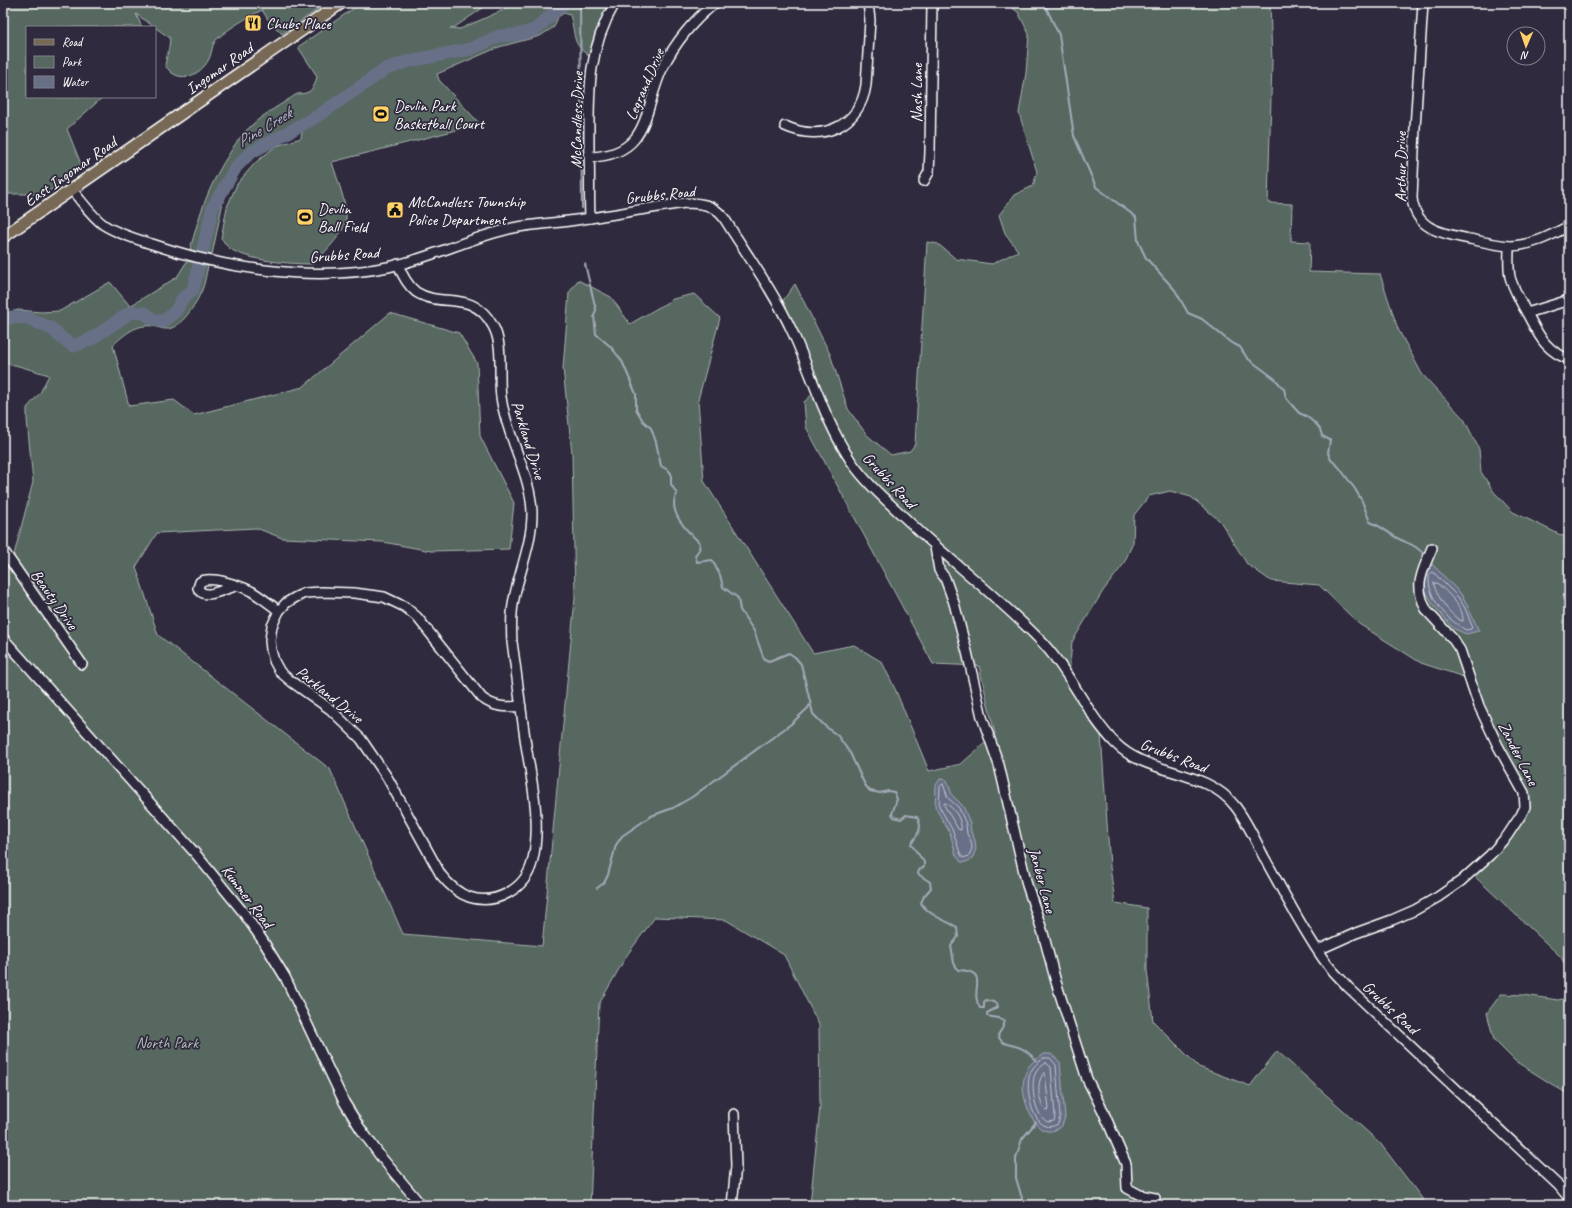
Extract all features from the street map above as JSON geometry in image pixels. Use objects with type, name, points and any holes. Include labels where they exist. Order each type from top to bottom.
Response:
[{"type":"main road","name":"Ingomar Road","points":[[155,132],[341,3]]},
{"type":"main road","name":"East Ingomar Road","points":[[3,237],[155,132]]},
{"type":"street","name":"McCandless Drive","points":[[590,218],[589,88],[592,64],[598,37],[616,3]]},
{"type":"street","name":"Legrand Drive","points":[[590,157],[613,154],[623,149],[635,138],[646,119],[656,85],[666,62],[688,29],[715,3]]},
{"type":"street","points":[[785,126],[806,133],[823,132],[834,129],[843,124],[857,110],[865,93],[866,85],[870,20],[868,3]]},
{"type":"street","name":"Nash Lane","points":[[924,181],[929,172],[930,152],[932,3]]},
{"type":"street","name":"Arthur Drive","points":[[1423,3],[1414,128],[1412,198],[1414,208],[1418,216],[1424,223],[1441,233],[1510,246],[1520,246],[1535,242],[1569,226]]},
{"type":"street","name":"Grubbs Road","points":[[72,189],[96,219],[112,230],[154,245],[209,260],[264,269],[312,272],[358,271],[398,264],[514,228],[685,203],[708,205],[719,212],[784,316],[840,443],[852,464],[870,484],[935,547],[1010,611],[1049,650],[1099,724],[1130,756],[1155,766],[1194,777],[1218,789],[1235,806],[1285,895],[1325,961],[1348,987],[1547,1175],[1569,1198]]},
{"type":"street","points":[[1510,246],[1509,269],[1511,279],[1527,313],[1541,339],[1553,351],[1569,359]]},
{"type":"street","name":"Parkland Drive","points":[[398,264],[409,284],[421,294],[434,298],[461,301],[475,307],[488,318],[498,339],[500,390],[503,409],[528,488],[532,509],[531,528],[515,592],[512,617],[512,642],[521,706],[535,808],[535,846],[531,865],[526,876],[511,891],[490,899],[471,898],[455,890],[442,875],[388,777],[361,739],[330,709],[292,682],[277,667],[272,654],[270,640],[272,626],[279,611],[291,599],[311,592],[364,593],[388,598],[405,607],[417,617],[482,698],[491,704],[502,707],[521,706]]},
{"type":"street","points":[[1527,313],[1569,300]]},
{"type":"street","name":"Janber Lane","points":[[935,547],[939,570],[945,578],[948,586],[967,652],[982,717],[999,765],[1027,885],[1087,1079],[1126,1164],[1127,1188],[1140,1195],[1155,1198]]},
{"type":"street","name":"Zander Lane","points":[[1318,950],[1356,933],[1415,910],[1438,897],[1461,881],[1490,855],[1522,815],[1525,807],[1524,793],[1498,746],[1479,706],[1460,650],[1452,638],[1424,606],[1420,591],[1421,575],[1432,548]]},
{"type":"street","name":"Beauty Drive","points":[[3,550],[82,664]]},
{"type":"street","points":[[237,586],[253,592],[279,611]]},
{"type":"street","name":"Kummer Road","points":[[3,638],[195,854],[243,912],[285,977],[344,1102],[360,1128],[381,1157],[421,1205]]},
{"type":"street","points":[[732,1205],[736,1166],[734,1114]]},
{"type":"green space","points":[[3,3],[327,3],[282,34],[269,21],[262,10],[233,27],[217,39],[205,65],[194,74],[182,77],[170,71],[165,65],[170,38],[156,28],[156,26],[153,26],[136,14],[142,26],[26,26],[26,98],[102,98],[67,129],[83,169],[45,194],[3,194]]},
{"type":"green space","points":[[361,3],[490,3],[455,27],[450,28],[460,29],[501,11],[513,3],[615,3],[593,59],[577,44],[570,15],[564,13],[558,17],[554,27],[540,36],[499,47],[437,74],[439,80],[480,124],[332,162],[344,199],[346,213],[345,225],[338,237],[313,264],[270,261],[247,256],[229,248],[221,238],[227,207],[237,184],[255,163],[276,146],[301,138],[302,131],[263,145],[238,166],[225,192],[212,255],[190,250],[201,211],[211,186],[243,134],[262,116],[297,94],[309,92],[315,84],[317,76],[298,47]]},
{"type":"green space","name":"North Park","points":[[1005,3],[1270,3],[1272,62],[1268,203],[1292,204],[1291,241],[1310,242],[1309,272],[1380,274],[1398,329],[1422,374],[1464,419],[1479,449],[1481,472],[1494,492],[1513,512],[1569,539],[1569,973],[1561,957],[1471,873],[1490,855],[1525,807],[1470,679],[1421,663],[1359,624],[1319,585],[1271,581],[1247,564],[1220,521],[1191,497],[1170,491],[1149,496],[1134,515],[1133,543],[1123,565],[1103,591],[1072,642],[1068,687],[1101,734],[1110,867],[1115,903],[1147,908],[1147,970],[1153,1021],[1199,1067],[1250,1086],[1277,1051],[1380,1143],[1427,1205],[810,1205],[820,1107],[819,1025],[784,955],[726,920],[655,917],[627,955],[599,1004],[590,1205],[3,1205],[3,557],[11,566],[33,482],[27,408],[40,393],[49,375],[15,365],[3,364],[3,314],[18,310],[41,312],[60,311],[110,282],[130,306],[177,277],[187,261],[208,266],[200,295],[182,321],[171,328],[166,329],[153,326],[136,328],[113,345],[129,406],[174,400],[194,415],[303,387],[390,313],[459,333],[477,363],[480,436],[514,503],[509,549],[431,551],[383,542],[282,538],[256,528],[157,533],[136,567],[158,635],[330,769],[403,934],[542,946],[575,598],[572,454],[563,368],[569,293],[578,280],[611,297],[630,324],[673,299],[694,294],[720,318],[698,400],[704,481],[813,653],[854,645],[882,662],[896,691],[929,771],[961,764],[995,734],[979,666],[933,664],[806,427],[804,402],[817,390],[779,306],[795,284],[830,354],[848,409],[867,435],[891,455],[910,451],[915,444],[927,242],[938,244],[956,259],[992,264],[1018,251],[1005,233],[999,215],[1014,195],[1033,186],[1037,172],[1019,113],[1026,73],[1029,34],[1018,12]]},
{"type":"green space","points":[[1501,994],[1524,995],[1558,1000],[1567,998],[1569,994],[1569,1095],[1515,1061],[1494,1040],[1487,1013]]},
{"type":"water","points":[[1432,564],[1461,594],[1479,631],[1466,634],[1453,628],[1434,606],[1424,588],[1425,574]]},
{"type":"water","points":[[940,779],[947,780],[952,795],[963,806],[970,823],[976,849],[972,859],[966,862],[961,862],[956,855],[950,833],[935,807],[936,785]]},
{"type":"water","points":[[1043,1054],[1051,1054],[1060,1062],[1065,1117],[1062,1126],[1051,1131],[1042,1129],[1033,1120],[1023,1092],[1025,1074],[1029,1066]]},
{"type":"waterway","name":"Pine Creek","points":[[3,321],[11,317],[28,318],[52,329],[64,340],[74,346],[91,339],[131,312],[145,313],[152,319],[163,322],[176,311],[182,299],[193,290],[213,207],[236,167],[250,153],[316,117],[386,69],[409,61],[471,49],[499,36],[516,35],[535,30],[564,3]]},
{"type":"waterway","points":[[580,3],[582,208]]},
{"type":"waterway","points":[[1044,3],[1059,35],[1074,136],[1096,187],[1136,217],[1138,241],[1146,258],[1175,290],[1188,313],[1202,319],[1230,342],[1240,347],[1247,358],[1274,378],[1284,389],[1286,398],[1299,413],[1306,416],[1316,424],[1320,429],[1322,436],[1330,440],[1328,453],[1331,460],[1339,467],[1355,489],[1362,501],[1370,522],[1414,546],[1425,556]]},
{"type":"waterway","points":[[585,264],[596,310],[594,316],[596,334],[611,347],[622,361],[636,394],[636,409],[643,421],[651,428],[656,442],[661,466],[671,473],[671,484],[677,494],[674,501],[676,514],[680,521],[700,543],[699,550],[695,555],[697,562],[712,560],[720,575],[723,587],[738,598],[740,610],[754,631],[764,659],[769,661],[789,653],[801,664],[813,714],[838,736],[850,753],[865,785],[870,791],[880,793],[888,791],[894,792],[897,799],[892,814],[894,817],[901,819],[906,815],[917,817],[920,828],[911,844],[924,862],[924,867],[919,870],[918,874],[930,882],[931,888],[924,896],[921,903],[932,914],[957,927],[958,937],[951,946],[954,963],[958,970],[968,971],[974,974],[977,978],[976,995],[980,1008],[984,1008],[984,1002],[986,1000],[997,1003],[998,1007],[987,1013],[987,1016],[1005,1021],[998,1035],[1001,1040],[1024,1050],[1036,1061]]},
{"type":"waterway","points":[[597,888],[604,883],[608,875],[616,845],[622,836],[651,816],[673,808],[692,797],[791,724],[808,708],[810,704]]},
{"type":"waterway","points":[[1024,1205],[1016,1178],[1016,1158],[1022,1139],[1036,1122]]},
{"type":"place","name":"Chubs Place","points":[[253,23]]},
{"type":"place","name":"Devlin Park Basketball Court","points":[[381,114]]},
{"type":"place","name":"McCandless Township Police Department","points":[[395,210]]},
{"type":"place","name":"Devlin Ball Field","points":[[305,217]]}]
